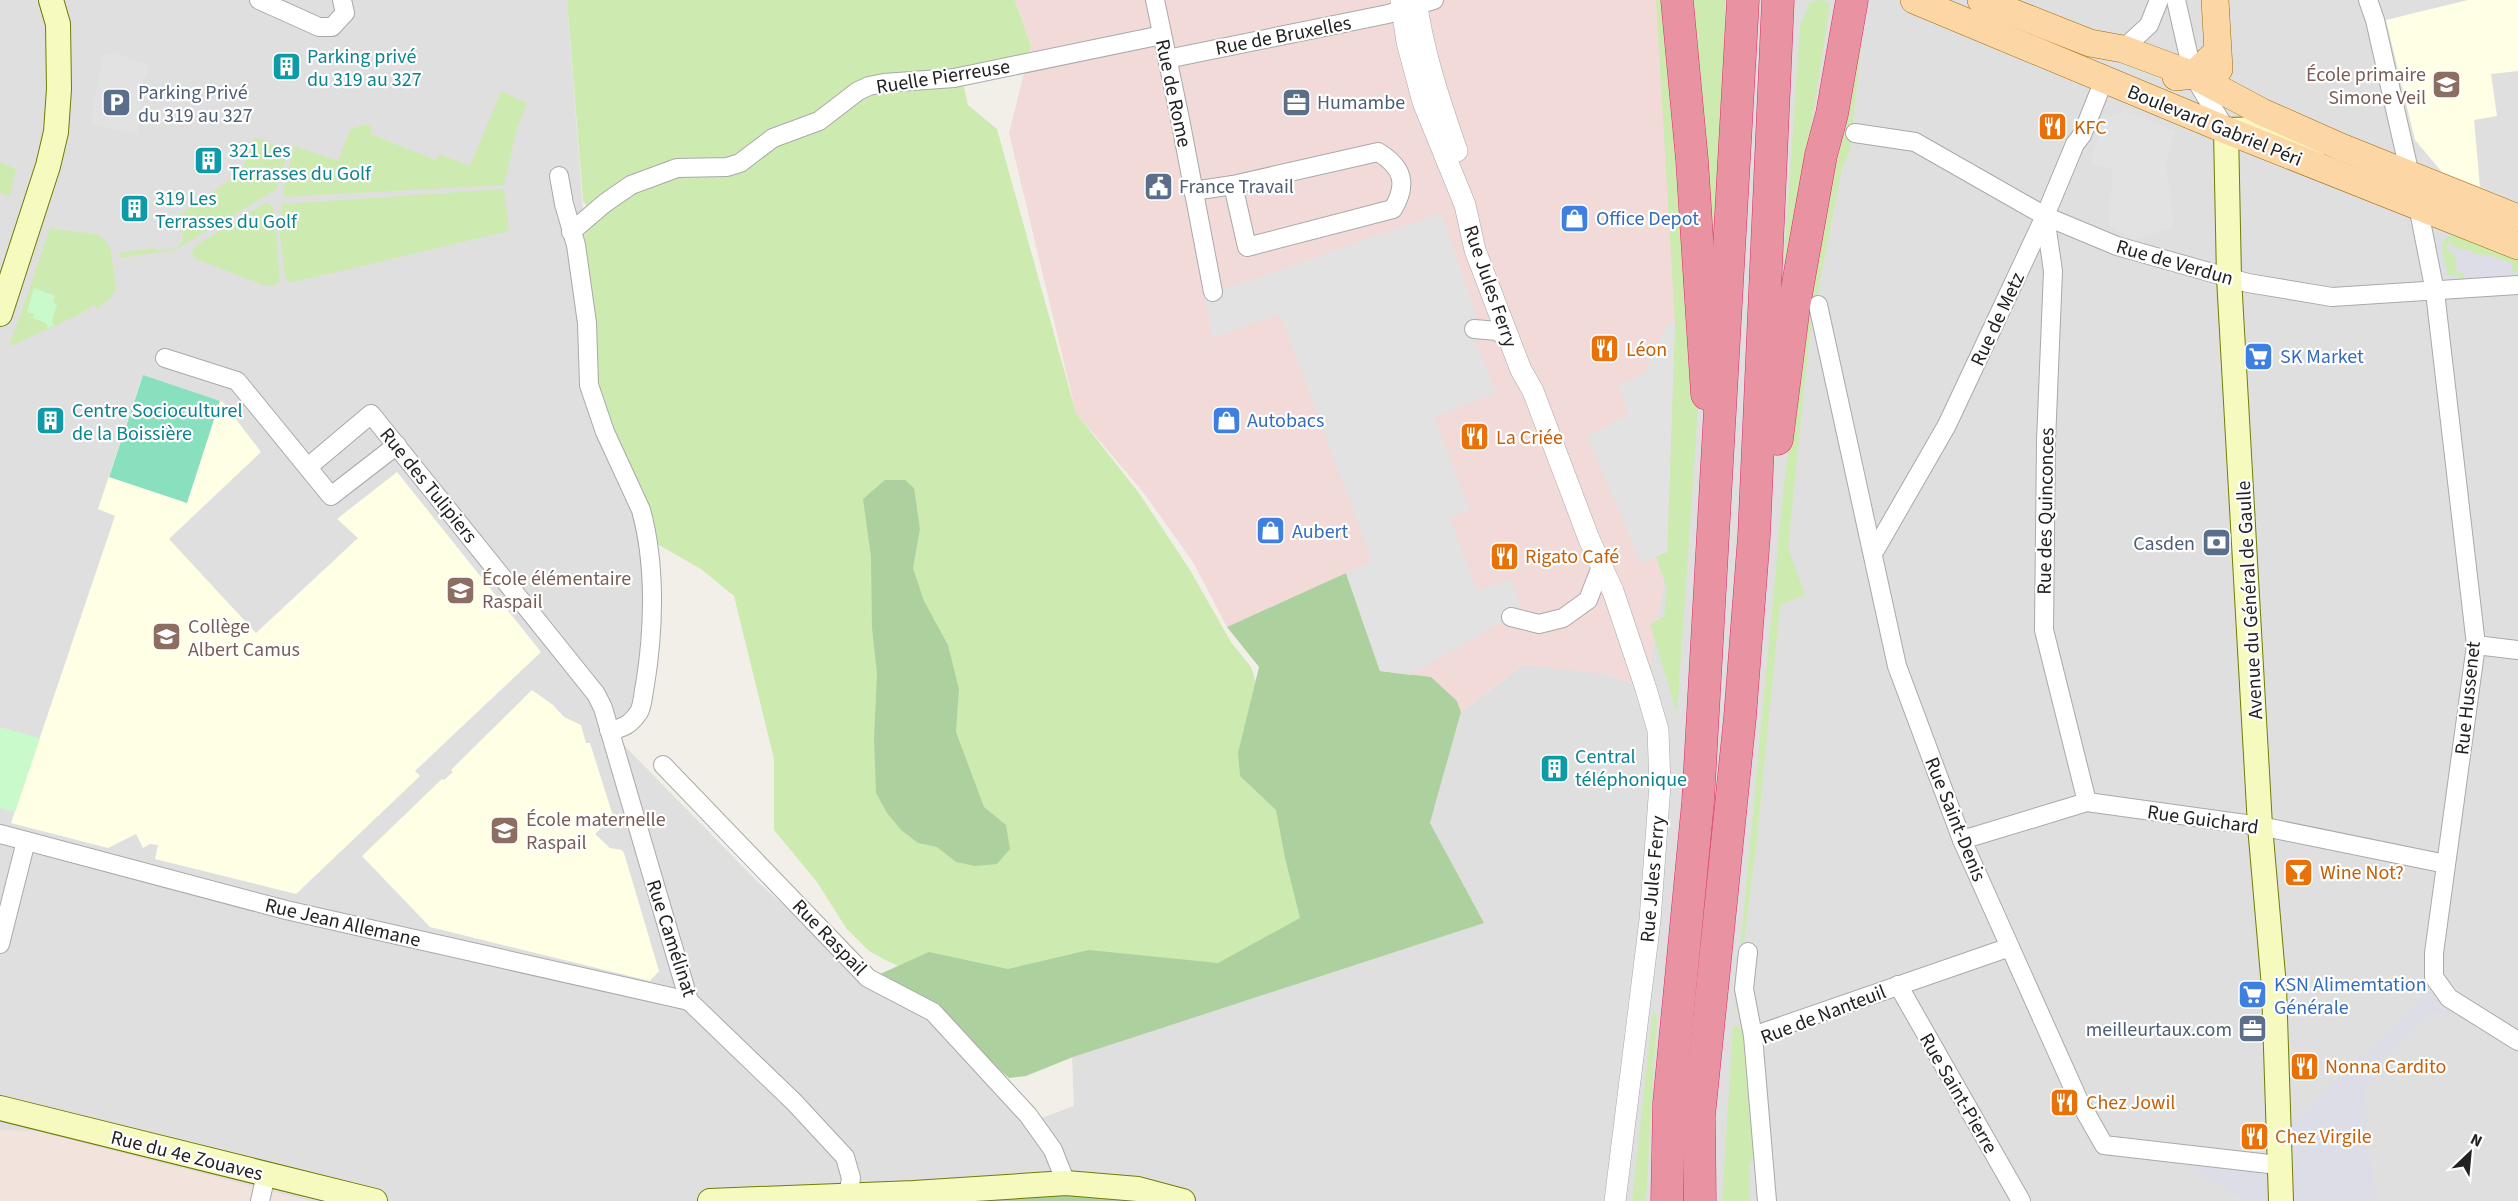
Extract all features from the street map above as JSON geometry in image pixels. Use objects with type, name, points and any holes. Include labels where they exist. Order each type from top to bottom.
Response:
[{"type":"highway","points":[[1677,0],[1692,160],[1705,390],[1721,420]]},
{"type":"highway","points":[[1667,1201],[1669,1103],[1698,802],[1743,0]]},
{"type":"highway","points":[[1821,155],[1822,112],[1842,0]]},
{"type":"highway","points":[[1754,536],[1776,450],[1794,306],[1852,0]]},
{"type":"highway","points":[[1700,1201],[1699,1116],[1740,717],[1754,536],[1777,6]]},
{"type":"main road","points":[[0,314],[48,166],[56,132],[59,90],[58,24],[51,0]]},
{"type":"main road","name":"Boulevard Gabriel Péri","points":[[1914,0],[2226,130],[2518,246]]},
{"type":"main road","name":"Boulevard Gabriel Péri","points":[[1981,0],[2090,43],[2123,49],[2193,75],[2251,107],[2341,147],[2518,218]]},
{"type":"main road","name":"Avenue du Général de Gaulle","points":[[2215,0],[2217,52],[2226,130],[2229,278],[2260,826],[2274,987],[2280,1201]]},
{"type":"main road","points":[[1951,16],[1981,20],[2095,63],[2149,79],[2193,75],[2217,52]]},
{"type":"main road","points":[[2226,130],[2265,129],[2322,152],[2341,147]]},
{"type":"main road","name":"Rue du 4e Zouaves","points":[[0,1108],[375,1201]]},
{"type":"main road","points":[[710,1201],[848,1196],[914,1197],[1066,1183],[1138,1190],[1183,1201]]},
{"type":"street","points":[[259,0],[319,27],[332,27],[345,13],[342,0]]},
{"type":"street","name":"Rue de Rome","points":[[1155,0],[1213,292]]},
{"type":"street","points":[[2123,49],[2149,25],[2160,0]]},
{"type":"street","points":[[2176,0],[2193,75],[2226,130]]},
{"type":"street","points":[[2368,0],[2410,175]]},
{"type":"street","name":"Rue de Bruxelles","points":[[1167,59],[1414,3]]},
{"type":"street","name":"Rue Jules Ferry","points":[[1414,3],[1407,42],[1423,102],[1465,205],[1475,250],[1510,342],[1554,446],[1589,539],[1602,564],[1658,730],[1660,785],[1650,920],[1615,1201]]},
{"type":"street","name":"Rue Jules Ferry","points":[[1414,3],[1436,90],[1491,251],[1598,536],[1602,564]]},
{"type":"street","name":"Ruelle Pierreuse","points":[[571,232],[605,203],[631,185],[677,168],[727,167],[740,163],[773,138],[819,121],[869,86],[954,78],[1162,35]]},
{"type":"street","name":"Rue de Metz","points":[[1874,552],[1947,425],[2045,216],[2104,80]]},
{"type":"street","name":"Rue de Verdun","points":[[1855,134],[1915,142],[2045,216],[2117,246],[2229,278],[2332,297],[2518,285]]},
{"type":"street","points":[[1193,191],[1233,185],[1378,152],[1392,160],[1400,174],[1402,194],[1394,209],[1247,247],[1233,185]]},
{"type":"street","points":[[559,176],[576,246],[587,323],[589,385],[605,432],[641,510],[652,590],[651,647],[640,711],[623,729],[609,730]]},
{"type":"street","name":"Rue Hussenet","points":[[2418,206],[2435,292],[2476,645],[2434,953],[2434,977],[2449,998],[2518,1041]]},
{"type":"street","name":"Rue des Quinconces","points":[[2045,216],[2053,272],[2046,441],[2044,630],[2087,802]]},
{"type":"street","points":[[1496,305],[1496,316],[1474,329],[1498,331],[1510,342]]},
{"type":"street","name":"Rue Saint-Denis","points":[[1818,305],[1898,666],[1962,840],[2079,1101],[2104,1145],[2278,1165]]},
{"type":"street","points":[[165,358],[237,381],[332,495],[397,445]]},
{"type":"street","name":"Rue des Tulipiers","points":[[308,467],[371,414],[596,694],[609,730]]},
{"type":"street","points":[[1511,617],[1539,624],[1563,618],[1588,600],[1602,564]]},
{"type":"street","points":[[2476,645],[2518,650]]},
{"type":"street","name":"Rue Camélinat","points":[[609,730],[688,1001],[794,1102],[845,1157],[851,1178],[848,1196]]},
{"type":"street","name":"Rue Raspail","points":[[663,765],[868,978],[933,1012],[1028,1115],[1053,1150],[1066,1183]]},
{"type":"street","name":"Rue Guichard","points":[[1962,840],[2087,802],[2260,826],[2446,864]]},
{"type":"street","name":"Rue Jean Allemane","points":[[0,834],[286,910],[688,1001]]},
{"type":"street","points":[[0,945],[26,841]]},
{"type":"street","name":"Rue de Nanteuil","points":[[1767,1201],[1753,1036],[2010,947]]},
{"type":"street","points":[[1748,952],[1743,990],[1753,1036]]},
{"type":"street","name":"Rue Saint-Pierre","points":[[1898,985],[2021,1201]]},
{"type":"street","points":[[260,1201],[266,1174]]},
{"type":"shaded area","points":[[0,0],[567,0],[585,236],[629,478],[657,593],[632,714],[610,731],[762,886],[868,978],[933,1012],[1033,1121],[1074,1106],[1072,1057],[1483,923],[1430,823],[1461,712],[1523,665],[1603,673],[1646,689],[1759,0],[2518,0],[2518,1201],[0,1201]]},
{"type":"shaded area","points":[[1015,0],[1665,0],[1683,319],[1673,526],[1646,689],[1606,674],[1523,665],[1461,712],[1457,701],[1380,671],[1346,573],[1227,627],[1193,562],[1143,492],[1076,413],[1009,133],[1031,46]]},
{"type":"shaded area","name":"École primaire Simone Veil","points":[[2468,0],[2518,0],[2518,71],[2491,74],[2497,116],[2474,120],[2480,187],[2442,172],[2415,140],[2386,20]]},
{"type":"shaded area","name":"Parking Privé du 319 au 327","points":[[114,52],[151,66],[142,82],[137,134],[90,124],[103,55]]},
{"type":"shaded area","points":[[2125,111],[2175,131],[2166,161],[2174,227],[2135,240],[2109,226],[2113,170],[2089,163],[2105,119]]},
{"type":"shaded area","points":[[1441,213],[1475,311],[1474,337],[1496,393],[1434,417],[1470,510],[1450,519],[1477,591],[1511,579],[1522,611],[1410,675],[1380,671],[1346,573],[1372,561],[1280,314],[1213,338],[1205,296]]},
{"type":"shaded area","points":[[2445,231],[2453,234],[2444,239],[2441,248],[2448,275],[2458,275],[2459,282],[2465,281],[2464,272],[2457,273],[2456,256],[2445,247],[2449,243],[2458,249],[2470,250],[2473,254],[2487,255],[2511,263],[2514,274],[2518,273],[2518,281],[2448,284],[2437,246],[2440,235]]},
{"type":"shaded area","points":[[1667,324],[1675,324],[1667,552],[1641,564],[1587,436],[1629,414],[1618,384],[1644,374]]},
{"type":"shaded area","name":"Collège Albert Camus","points":[[142,377],[223,402],[261,452],[169,539],[256,633],[358,538],[337,519],[397,472],[541,652],[415,771],[420,776],[296,894],[155,859],[158,845],[150,844],[143,848],[136,834],[108,848],[11,823],[115,516],[98,509]]},
{"type":"shaded area","points":[[532,690],[553,705],[564,717],[581,725],[586,743],[590,743],[613,816],[595,834],[610,848],[622,850],[624,853],[659,971],[650,981],[430,927],[362,856],[442,779],[444,780],[453,772],[451,770]]},
{"type":"shaded area","points":[[2427,991],[2451,1013],[2427,1014],[2382,1058],[2389,1066],[2364,1090],[2375,1200],[2396,1201],[2291,1201],[2290,1189],[2295,1188],[2291,1139],[2287,1138],[2288,1128]]},
{"type":"shaded area","points":[[0,1130],[36,1131],[310,1201],[0,1201]]},
{"type":"shaded area","points":[[2183,1158],[2209,1161],[2208,1166],[2227,1169],[2227,1164],[2269,1171],[2274,1201],[2244,1201],[2188,1166],[2175,1164]]},
{"type":"green space","points":[[567,0],[1015,0],[1031,46],[1029,53],[1024,57],[960,70],[968,105],[997,129],[1076,413],[1139,493],[1190,570],[1231,642],[1251,667],[1258,689],[1337,863],[1284,965],[942,984],[869,951],[846,928],[817,882],[774,830],[774,759],[734,596],[701,569],[650,540],[596,386],[595,316],[584,239],[585,232],[595,217],[583,201]]},
{"type":"green space","points":[[1656,0],[1667,0],[1699,395],[1677,713],[1650,624],[1664,617],[1667,588],[1656,557],[1667,552],[1675,324]]},
{"type":"green space","points":[[1690,0],[1726,0],[1717,262],[1709,262]]},
{"type":"green space","points":[[1821,0],[1830,4],[1788,281],[1782,288],[1800,25],[1810,2]]},
{"type":"green space","points":[[1865,10],[1850,151],[1842,169],[1810,332],[1788,547],[1805,595],[1780,605],[1756,848],[1733,1025],[1783,493],[1799,362],[1819,235]]},
{"type":"green space","points":[[501,91],[527,103],[517,129],[504,185],[286,197],[283,193],[294,146],[338,161],[350,130],[364,124],[372,127],[370,134],[436,160],[439,154],[470,166]]},
{"type":"green space","points":[[255,137],[288,150],[277,189],[175,250],[120,258],[120,253],[153,248],[159,250],[177,248],[183,240],[179,215],[240,173]]},
{"type":"green space","points":[[0,162],[16,169],[10,197],[0,193]]},
{"type":"green space","points":[[504,189],[509,231],[290,283],[285,278],[279,225],[282,204]]},
{"type":"green space","points":[[267,202],[273,208],[275,216],[280,282],[273,286],[263,285],[194,258],[192,253],[195,246]]},
{"type":"green space","points":[[50,228],[100,236],[110,246],[116,288],[111,298],[97,309],[94,305],[78,315],[9,347]]},
{"type":"green space","points":[[2453,234],[2518,258],[2518,273],[2514,274],[2487,255],[2473,255],[2469,250],[2458,249],[2453,253],[2456,256],[2457,273],[2464,272],[2465,281],[2459,282],[2448,275],[2442,252],[2444,241]]},
{"type":"green space","points":[[34,288],[55,296],[53,303],[57,304],[52,321],[54,325],[48,328],[46,323],[33,318],[34,314],[27,312]]},
{"type":"green space","points":[[143,375],[220,401],[187,503],[109,477]]},
{"type":"green space","points":[[885,480],[905,480],[914,488],[920,529],[913,568],[924,601],[948,645],[959,689],[956,732],[984,807],[1006,825],[1010,849],[997,864],[975,866],[956,862],[937,847],[918,843],[901,830],[887,813],[876,793],[874,739],[877,674],[872,628],[871,557],[863,499]]},
{"type":"green space","points":[[1346,573],[1380,671],[1431,677],[1457,701],[1461,712],[1430,823],[1484,923],[1073,1057],[1026,1076],[1009,1078],[933,1012],[880,974],[929,952],[1008,969],[1089,950],[1218,963],[1300,918],[1276,810],[1240,776],[1238,753],[1259,667],[1227,627]]},
{"type":"green space","points":[[0,727],[40,738],[15,812],[0,808]]},
{"type":"green space","points":[[1653,1010],[1657,1016],[1646,1201],[1632,1201]]},
{"type":"green space","points":[[1733,1025],[1742,1028],[1757,1153],[1749,1164],[1750,1201],[1722,1201]]},
{"type":"green space","points":[[1066,1183],[1183,1201],[959,1201]]},
{"type":"place","name":"Parking privé du 319 au 327","points":[[286,67]]},
{"type":"place","name":"École primaire Simone Veil","points":[[2447,85]]},
{"type":"place","name":"Humambe","points":[[1296,102]]},
{"type":"place","name":"Parking Privé du 319 au 327","points":[[117,103]]},
{"type":"place","name":"KFC","points":[[2053,127]]},
{"type":"place","name":"321 Les Terrasses du Golf","points":[[208,161]]},
{"type":"place","name":"France Travail","points":[[1158,186]]},
{"type":"place","name":"319 Les Terrasses du Golf","points":[[134,209]]},
{"type":"place","name":"Office Depot","points":[[1575,218]]},
{"type":"place","name":"Léon","points":[[1605,349]]},
{"type":"place","name":"SK Market","points":[[2259,356]]},
{"type":"place","name":"Autobacs","points":[[1226,420]]},
{"type":"place","name":"Centre Socioculturel de la Boissière","points":[[51,421]]},
{"type":"place","name":"La Criée","points":[[1475,437]]},
{"type":"place","name":"Aubert","points":[[1271,531]]},
{"type":"place","name":"Casden","points":[[2216,543]]},
{"type":"place","name":"Rigato Café","points":[[1504,556]]},
{"type":"place","name":"École élémentaire Raspail","points":[[461,590]]},
{"type":"place","name":"Collège Albert Camus","points":[[167,637]]},
{"type":"place","name":"Central téléphonique","points":[[1554,768]]},
{"type":"place","name":"École maternelle Raspail","points":[[505,830]]},
{"type":"place","name":"Wine Not?","points":[[2299,872]]},
{"type":"place","name":"KSN Alimemtation Générale","points":[[2253,995]]},
{"type":"place","name":"meilleurtaux.com","points":[[2253,1029]]},
{"type":"place","name":"Nonna Cardito","points":[[2304,1066]]},
{"type":"place","name":"Chez Jowil","points":[[2065,1102]]},
{"type":"place","name":"Chez Virgile","points":[[2254,1136]]}]
